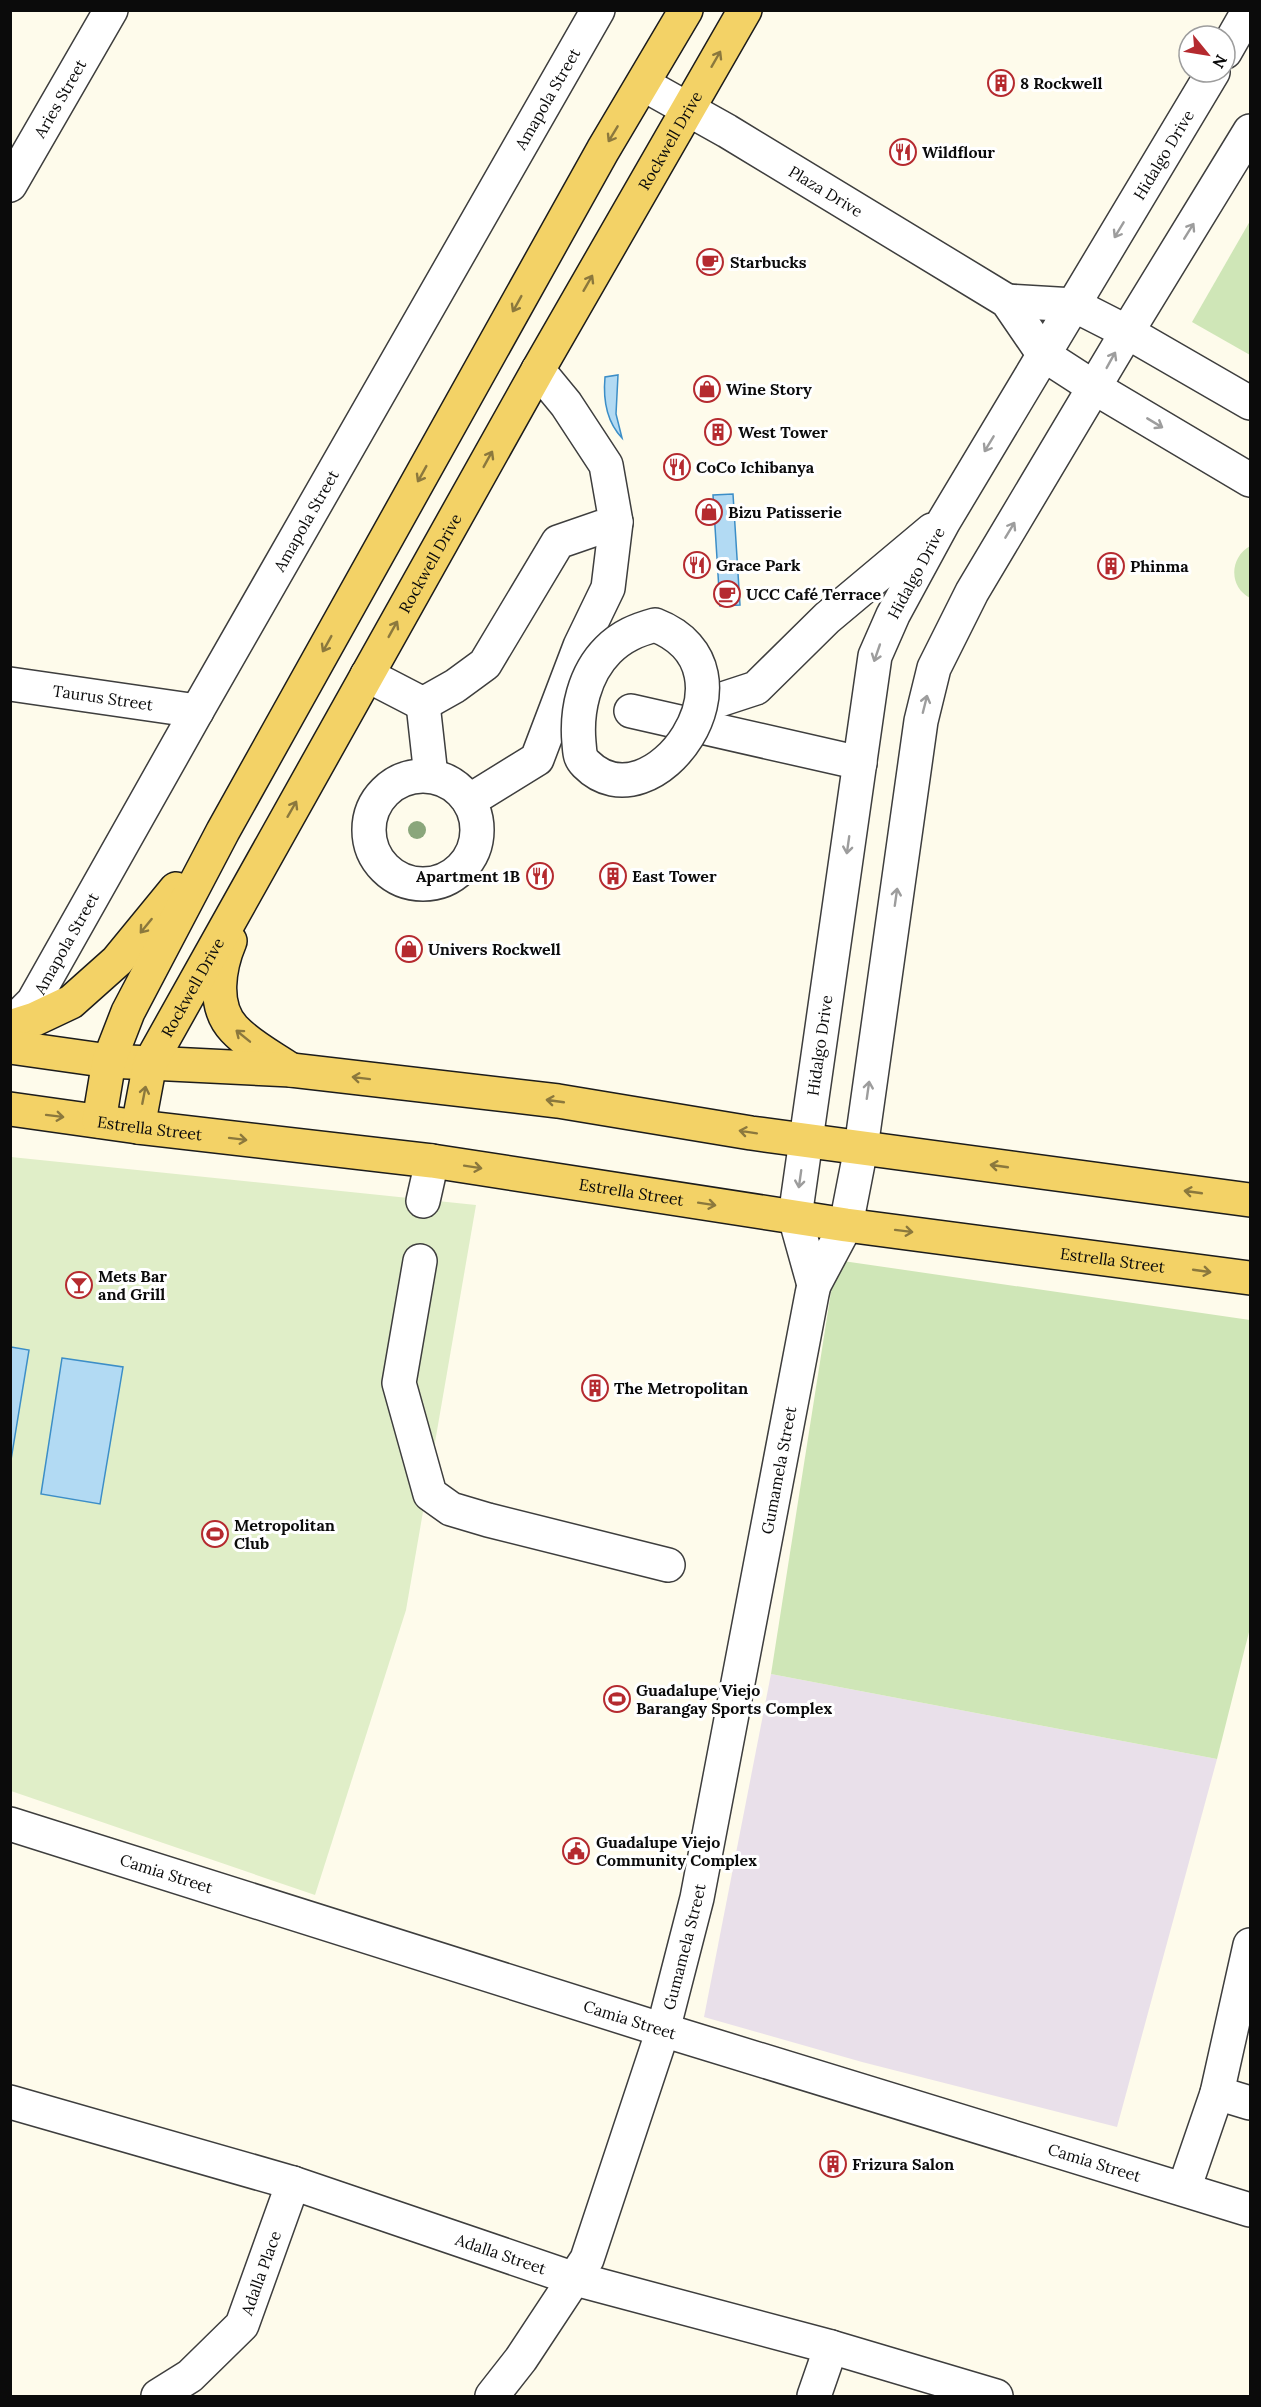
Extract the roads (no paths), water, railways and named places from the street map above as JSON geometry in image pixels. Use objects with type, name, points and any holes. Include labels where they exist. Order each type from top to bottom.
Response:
[{"type":"main road","points":[[99,1120],[109,1061],[128,1012],[223,831],[603,150],[686,10]]},
{"type":"main road","name":"Rockwell Drive","points":[[138,1127],[150,1063],[538,370],[745,10]]},
{"type":"main road","points":[[290,711],[334,735]]},
{"type":"main road","points":[[10,1026],[70,1002],[117,961],[223,831]]},
{"type":"main road","points":[[262,860],[223,959],[219,984],[224,1013],[233,1028],[291,1070]]},
{"type":"main road","points":[[10,1047],[109,1061],[291,1070],[558,1101],[861,1148],[1251,1200]]},
{"type":"main road","name":"Estrella Street","points":[[10,1109],[138,1127],[432,1161],[846,1225],[1251,1278]]},
{"type":"street","name":"Aries Street","points":[[10,185],[111,10]]},
{"type":"street","name":"Amapola Street","points":[[10,1026],[33,1002],[598,10]]},
{"type":"street","points":[[1237,31],[1249,10]]},
{"type":"street","name":"Plaza Drive","points":[[643,84],[688,108],[1007,301],[1044,355],[1095,388],[1251,480]]},
{"type":"street","name":"Hidalgo Drive","points":[[805,1140],[875,656],[893,615],[944,521],[1206,84]]},
{"type":"street","points":[[861,1148],[921,721],[934,668],[972,592],[1127,332],[1251,131]]},
{"type":"street","name":"Plaza Drive","points":[[1007,301],[1074,305],[1127,332],[1251,403]]},
{"type":"street","points":[[470,801],[537,759],[580,646],[608,588],[616,522],[606,465],[566,404],[538,370]]},
{"type":"street","points":[[701,706],[756,688],[827,618],[944,521]]},
{"type":"street","points":[[423,704],[455,686],[485,664],[558,542],[616,522]]},
{"type":"street","points":[[655,625],[674,632],[693,651],[702,677],[701,706],[691,735],[670,760],[645,775],[619,780],[606,777],[594,772],[580,758],[577,727],[581,700],[587,683],[607,651],[629,633],[655,625]]},
{"type":"street","points":[[368,675],[423,704]]},
{"type":"street","name":"Taurus Street","points":[[10,684],[197,711]]},
{"type":"street","points":[[423,704],[431,776]]},
{"type":"street","points":[[631,711],[860,763]]},
{"type":"street","points":[[431,776],[460,789],[470,801],[477,818],[477,836],[471,854],[461,868],[446,879],[429,884],[410,882],[394,875],[380,863],[372,847],[369,829],[373,811],[382,795],[396,783],[413,777],[431,776]]},
{"type":"street","name":"Gumamela Street","points":[[805,1140],[795,1217],[814,1285]]},
{"type":"street","name":"Gumamela Street","points":[[492,2397],[521,2359],[587,2259],[663,2030],[697,1898],[814,1285],[846,1225],[861,1148]]},
{"type":"street","points":[[423,1202],[432,1161]]},
{"type":"street","points":[[420,1261],[399,1383],[430,1494],[460,1512],[668,1565]]},
{"type":"street","name":"Camia Street","points":[[10,1824],[663,2030],[1251,2210]]},
{"type":"street","points":[[1184,2189],[1216,2092],[1251,1945]]},
{"type":"street","points":[[1216,2092],[1251,2103]]},
{"type":"street","name":"Adalla Street","points":[[10,2102],[293,2183],[573,2278],[831,2346],[996,2397]]},
{"type":"street","name":"Adalla Place","points":[[158,2397],[190,2376],[242,2325],[293,2183]]},
{"type":"street","points":[[814,2397],[831,2346]]},
{"type":"water","points":[[618,375],[616,414],[622,438],[609,417],[605,393],[605,377]]},
{"type":"water","points":[[733,494],[740,605],[720,606],[713,495]]},
{"type":"water","points":[[10,1347],[29,1350],[11,1460]]},
{"type":"water","points":[[62,1358],[123,1367],[100,1504],[41,1494]]},
{"type":"place","name":"8 Rockwell","points":[[1001,83]]},
{"type":"place","name":"Wildflour","points":[[903,152]]},
{"type":"place","name":"Starbucks","points":[[710,262]]},
{"type":"place","name":"Wine Story","points":[[707,389]]},
{"type":"place","name":"West Tower","points":[[718,432]]},
{"type":"place","name":"CoCo Ichibanya","points":[[677,467]]},
{"type":"place","name":"Bizu Patisserie","points":[[709,512]]},
{"type":"place","name":"Grace Park","points":[[697,565]]},
{"type":"place","name":"Phinma","points":[[1111,566]]},
{"type":"place","name":"UCC Café Terrace","points":[[727,594]]},
{"type":"place","name":"Apartment 1B","points":[[540,876]]},
{"type":"place","name":"East Tower","points":[[613,876]]},
{"type":"place","name":"Univers Rockwell","points":[[409,949]]},
{"type":"place","name":"Mets Bar and Grill","points":[[79,1285]]},
{"type":"place","name":"The Metropolitan","points":[[595,1388]]},
{"type":"place","name":"Metropolitan Club","points":[[215,1534]]},
{"type":"place","name":"Guadalupe Viejo Barangay Sports Complex","points":[[617,1699]]},
{"type":"place","name":"Guadalupe Viejo Community Complex","points":[[576,1851]]},
{"type":"place","name":"Frizura Salon","points":[[833,2164]]}]
